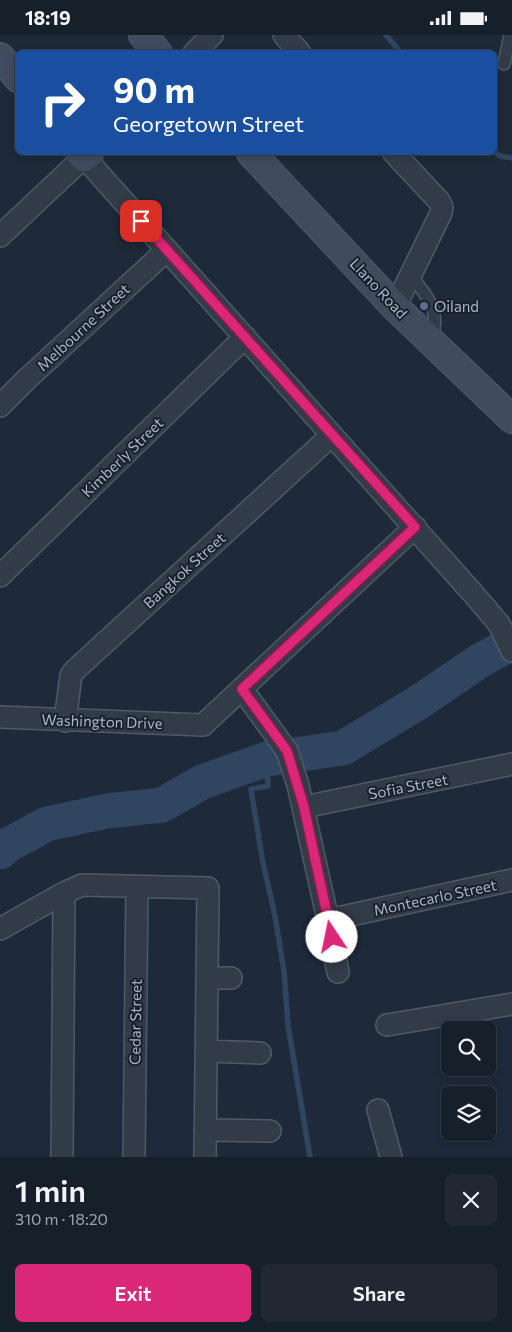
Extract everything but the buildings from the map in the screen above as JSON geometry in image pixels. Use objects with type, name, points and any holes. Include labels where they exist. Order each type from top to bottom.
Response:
[{"type":"main road","points":[[143,35],[156,50]]},
{"type":"main road","name":"Llano Road","points":[[253,155],[396,307],[512,419]]},
{"type":"street","points":[[197,50],[212,35]]},
{"type":"street","points":[[284,35],[297,50]]},
{"type":"street","points":[[0,236],[84,155]]},
{"type":"street","points":[[86,155],[167,250],[490,612],[509,643]]},
{"type":"street","points":[[396,155],[439,201],[442,207],[441,213],[396,307]]},
{"type":"street","name":"Melbourne Street","points":[[0,406],[167,250]]},
{"type":"street","name":"Kimberly Street","points":[[0,576],[245,337]]},
{"type":"street","name":"Bangkok Street","points":[[65,721],[71,675],[75,670],[332,435]]},
{"type":"street","points":[[338,972],[304,807],[287,751],[242,689],[415,527]]},
{"type":"street","name":"Washington Drive","points":[[0,717],[203,725],[242,689]]},
{"type":"street","name":"Sofia Street","points":[[304,807],[512,764]]},
{"type":"street","name":"Montecarlo Street","points":[[328,919],[512,880]]},
{"type":"street","points":[[0,929],[82,885],[208,888],[205,1157]]},
{"type":"street","name":"Cedar Street","points":[[134,1157],[137,887]]},
{"type":"street","points":[[62,1157],[64,893]]},
{"type":"street","points":[[208,978],[231,978]]},
{"type":"street","points":[[387,1025],[512,1004]]},
{"type":"street","points":[[206,1051],[260,1053]]},
{"type":"street","points":[[378,1111],[391,1157]]},
{"type":"street","points":[[205,1130],[270,1131]]},
{"type":"lane","points":[[504,64],[510,35]]},
{"type":"lane","points":[[411,275],[432,304],[436,324],[432,341]]},
{"type":"waterway","points":[[386,35],[398,50]]},
{"type":"waterway","points":[[497,154],[512,158]]},
{"type":"waterway","points":[[0,852],[8,845],[47,824],[107,811],[162,805],[202,782],[267,759],[343,748],[419,702],[481,660],[512,643]]},
{"type":"waterway","points":[[267,759],[268,786],[251,789],[284,971],[288,1025],[310,1157]]},
{"type":"place","name":"Oiland","points":[[424,306]]},
{"type":"route","points":[[141,221],[415,527],[242,689],[287,751],[304,807],[332,937]]}]
